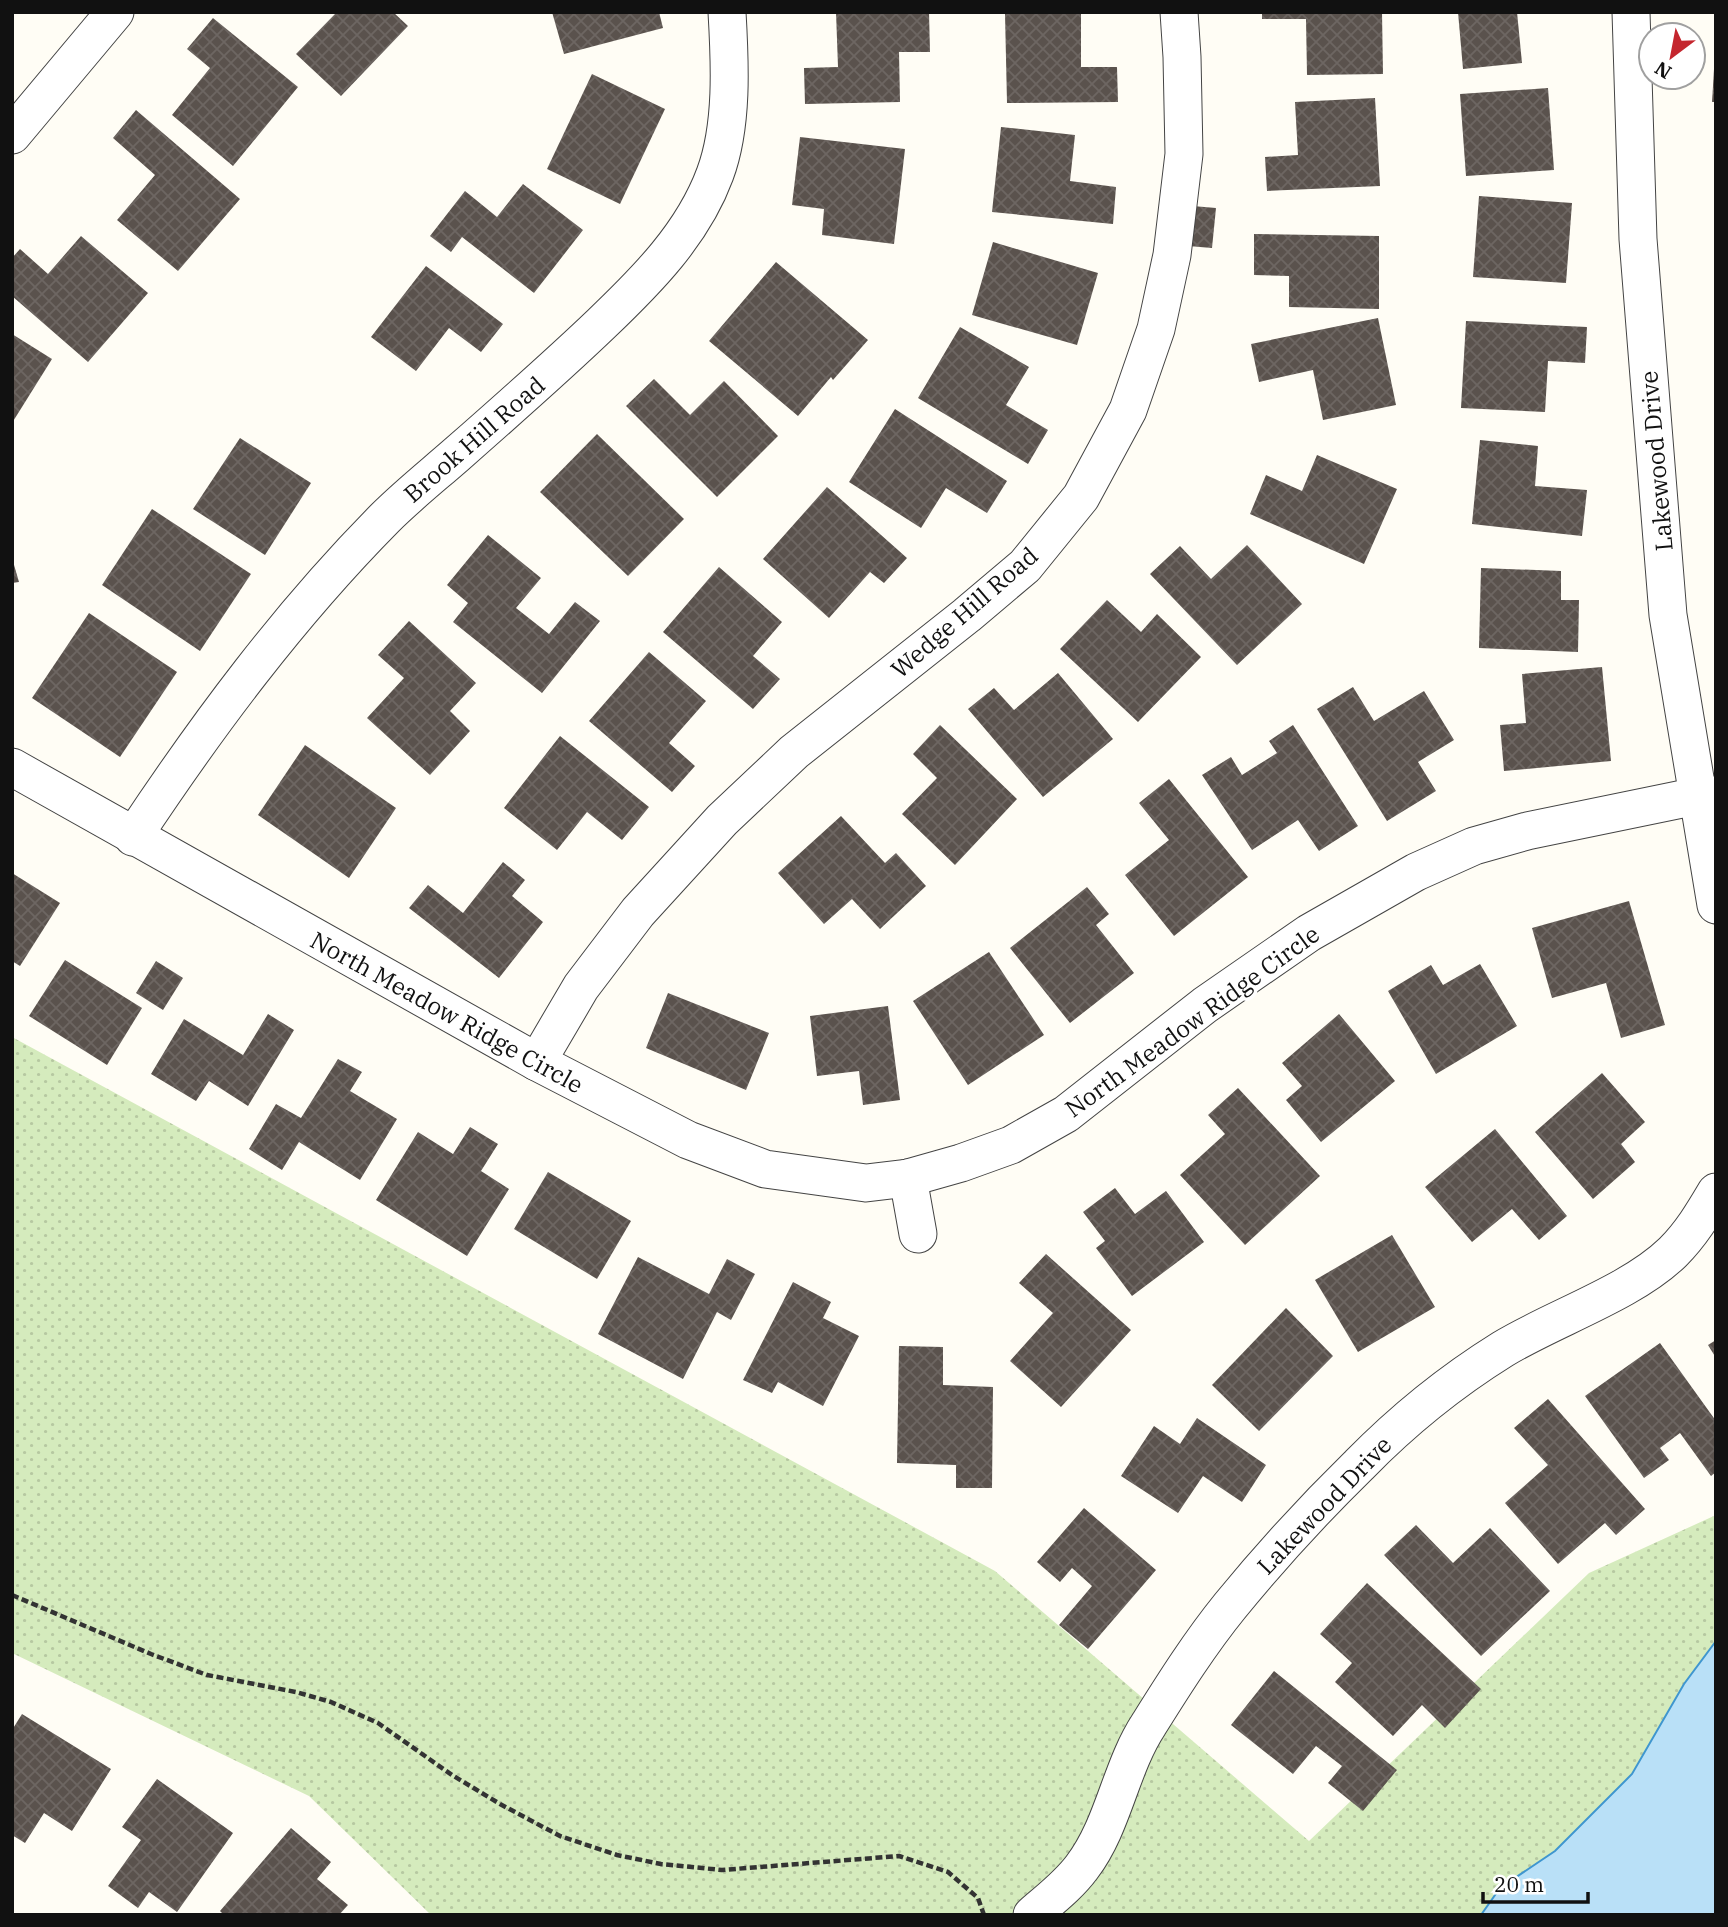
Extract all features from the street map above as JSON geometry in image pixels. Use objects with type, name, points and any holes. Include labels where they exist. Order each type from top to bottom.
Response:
[{"type":"street","points":[[12,135],[115,12]]},
{"type":"street","name":"Brook Hill Road","points":[[133,836],[187,756],[265,653],[338,568],[387,516],[554,369],[644,283],[691,223],[716,173],[729,110],[727,12]]},
{"type":"street","name":"Wedge Hill Road","points":[[537,1062],[581,987],[638,912],[722,820],[794,752],[1025,566],[1081,497],[1128,410],[1156,330],[1172,255],[1184,153],[1179,12]]},
{"type":"street","name":"Lakewood Drive","points":[[1631,12],[1638,239],[1668,615],[1706,795],[1716,905]]},
{"type":"street","name":"North Meadow Ridge Circle","points":[[12,767],[537,1062],[688,1140],[765,1169],[866,1183],[908,1178],[1011,1145],[1066,1114],[1205,1005],[1288,947],[1416,872],[1474,846],[1527,831],[1706,795]]},
{"type":"street","points":[[908,1178],[918,1234]]},
{"type":"street","name":"Lakewood Drive","points":[[1032,1915],[1082,1867],[1103,1831],[1134,1751],[1147,1726],[1229,1607],[1359,1464],[1455,1380],[1506,1348],[1639,1278],[1671,1254],[1696,1226],[1716,1192]]},
{"type":"path","points":[[12,1595],[207,1675],[296,1692],[331,1702],[378,1723],[453,1775],[560,1836],[606,1851],[662,1864],[722,1870],[899,1856],[948,1872],[978,1898],[984,1915]]},
{"type":"green space","points":[[12,1037],[995,1571],[1309,1841],[1589,1573],[1716,1515],[1716,1915],[431,1915],[309,1796],[12,1653]]},
{"type":"water","points":[[1716,1641],[1716,1915],[1481,1915],[1500,1888],[1555,1851],[1632,1774],[1684,1684]]},
{"type":"building","points":[[334,12],[393,12],[408,26],[341,96],[296,54]]},
{"type":"building","points":[[552,12],[659,12],[663,28],[564,54]]},
{"type":"building","points":[[836,12],[929,12],[930,52],[899,52],[900,102],[805,104],[804,68],[838,67]]},
{"type":"building","points":[[1081,12],[1081,67],[1117,67],[1118,102],[1007,103],[1005,14]]},
{"type":"building","points":[[1262,12],[1382,12],[1383,74],[1307,75],[1306,19],[1262,19]]},
{"type":"building","points":[[1458,12],[1517,12],[1522,63],[1463,69]]},
{"type":"building","points":[[213,18],[298,87],[233,166],[172,115],[210,68],[187,49]]},
{"type":"building","points":[[1714,69],[1716,102],[1712,102]]},
{"type":"building","points":[[592,74],[665,109],[620,204],[547,169]]},
{"type":"building","points":[[1548,88],[1554,170],[1466,176],[1460,94]]},
{"type":"building","points":[[1375,98],[1380,186],[1267,191],[1265,157],[1298,155],[1295,102]]},
{"type":"building","points":[[136,110],[240,199],[178,271],[117,220],[155,175],[113,138]]},
{"type":"building","points":[[1001,127],[1075,135],[1070,181],[1116,187],[1113,224],[992,212]]},
{"type":"building","points":[[800,137],[905,149],[894,244],[822,235],[824,209],[792,205]]},
{"type":"building","points":[[523,184],[583,230],[534,293],[462,237],[451,252],[430,236],[465,191],[497,217]]},
{"type":"building","points":[[1479,196],[1572,203],[1566,283],[1473,277]]},
{"type":"building","points":[[1181,205],[1216,208],[1212,248],[1176,245]]},
{"type":"building","points":[[1254,234],[1379,236],[1379,309],[1289,307],[1289,276],[1254,275]]},
{"type":"building","points":[[81,236],[148,293],[88,362],[12,296],[12,258],[20,249],[48,274]]},
{"type":"building","points":[[993,242],[1098,273],[1077,345],[972,315]]},
{"type":"building","points":[[776,262],[868,340],[833,380],[831,377],[798,416],[709,341]]},
{"type":"building","points":[[426,266],[503,324],[481,352],[449,328],[416,371],[371,337]]},
{"type":"building","points":[[1378,318],[1396,405],[1323,420],[1313,370],[1259,382],[1251,344]]},
{"type":"building","points":[[1466,321],[1587,327],[1585,363],[1548,361],[1545,412],[1461,408]]},
{"type":"building","points":[[960,327],[1029,367],[1006,405],[1048,430],[1028,464],[918,398]]},
{"type":"building","points":[[12,334],[52,359],[12,423]]},
{"type":"building","points":[[654,379],[690,415],[724,381],[778,436],[717,497],[626,406]]},
{"type":"building","points":[[895,409],[1007,481],[987,513],[946,488],[921,528],[849,482]]},
{"type":"building","points":[[597,434],[684,519],[628,576],[540,492]]},
{"type":"building","points":[[240,438],[311,483],[265,555],[193,509]]},
{"type":"building","points":[[1480,440],[1538,446],[1535,486],[1587,490],[1582,536],[1472,524]]},
{"type":"building","points":[[1317,455],[1397,489],[1364,564],[1250,514],[1266,475],[1302,491]]},
{"type":"building","points":[[827,487],[907,558],[884,583],[870,572],[829,618],[763,559]]},
{"type":"building","points":[[152,509],[251,574],[200,651],[102,585]]},
{"type":"building","points":[[488,535],[541,578],[516,608],[549,634],[575,602],[600,621],[542,693],[453,622],[468,603],[447,585]]},
{"type":"building","points":[[1247,545],[1302,604],[1237,665],[1150,574],[1180,546],[1211,579]]},
{"type":"building","points":[[12,558],[19,582],[12,583]]},
{"type":"building","points":[[719,567],[782,622],[753,656],[780,679],[753,709],[663,632]]},
{"type":"building","points":[[1481,568],[1561,571],[1561,600],[1579,600],[1578,652],[1479,648]]},
{"type":"building","points":[[1107,600],[1141,632],[1157,614],[1201,657],[1138,722],[1060,649]]},
{"type":"building","points":[[89,613],[177,672],[120,757],[32,698]]},
{"type":"building","points":[[409,621],[476,683],[450,711],[470,731],[430,775],[367,718],[404,678],[378,655]]},
{"type":"building","points":[[649,652],[706,701],[669,743],[695,766],[672,792],[589,721]]},
{"type":"building","points":[[1602,667],[1611,761],[1504,771],[1500,725],[1526,723],[1522,674]]},
{"type":"building","points":[[1058,673],[1113,739],[1043,797],[968,709],[994,688],[1014,710]]},
{"type":"building","points":[[1353,687],[1374,721],[1424,691],[1454,740],[1418,762],[1436,791],[1387,821],[1317,709]]},
{"type":"building","points":[[940,725],[1017,799],[955,865],[902,814],[937,778],[913,754]]},
{"type":"building","points":[[1293,725],[1358,826],[1319,851],[1298,820],[1252,850],[1202,775],[1231,757],[1242,775],[1277,753],[1269,741]]},
{"type":"building","points":[[560,736],[649,807],[622,840],[587,812],[557,850],[504,808]]},
{"type":"building","points":[[305,745],[396,808],[349,878],[258,815]]},
{"type":"building","points":[[1169,779],[1248,877],[1174,936],[1125,875],[1169,840],[1139,803]]},
{"type":"building","points":[[841,816],[885,863],[896,853],[926,886],[880,929],[852,899],[824,924],[778,873]]},
{"type":"building","points":[[503,862],[525,880],[512,896],[543,922],[499,978],[409,908],[428,885],[463,913]]},
{"type":"building","points":[[12,873],[60,903],[20,966],[12,961]]},
{"type":"building","points":[[1087,887],[1109,914],[1096,925],[1134,973],[1070,1023],[1010,948]]},
{"type":"building","points":[[1629,901],[1665,1025],[1621,1038],[1606,983],[1552,998],[1532,928]]},
{"type":"building","points":[[989,952],[1044,1035],[968,1085],[913,1001]]},
{"type":"building","points":[[65,960],[142,1008],[107,1065],[29,1016]]},
{"type":"building","points":[[156,961],[183,978],[163,1010],[136,993]]},
{"type":"building","points":[[1480,964],[1517,1026],[1436,1074],[1388,991],[1431,965],[1443,985]]},
{"type":"building","points":[[668,993],[769,1033],[746,1090],[646,1048]]},
{"type":"building","points":[[888,1006],[900,1100],[863,1105],[859,1071],[817,1076],[810,1016]]},
{"type":"building","points":[[268,1014],[294,1030],[248,1106],[209,1081],[196,1101],[151,1074],[184,1019],[243,1055]]},
{"type":"building","points":[[1339,1014],[1395,1081],[1321,1142],[1286,1100],[1302,1086],[1282,1063]]},
{"type":"building","points":[[338,1059],[362,1072],[350,1091],[397,1119],[360,1180],[299,1142],[282,1170],[249,1149],[276,1104],[301,1118]]},
{"type":"building","points":[[1602,1073],[1645,1122],[1621,1144],[1635,1162],[1593,1199],[1535,1132]]},
{"type":"building","points":[[1238,1088],[1320,1176],[1245,1245],[1180,1175],[1225,1134],[1208,1115]]},
{"type":"building","points":[[470,1127],[498,1144],[481,1171],[509,1189],[467,1256],[376,1200],[418,1132],[453,1154]]},
{"type":"building","points":[[1495,1129],[1567,1216],[1539,1240],[1512,1209],[1472,1242],[1425,1187]]},
{"type":"building","points":[[548,1172],[631,1221],[597,1279],[514,1229]]},
{"type":"building","points":[[1115,1188],[1135,1214],[1166,1191],[1204,1242],[1132,1296],[1096,1248],[1105,1241],[1083,1212]]},
{"type":"building","points":[[1392,1235],[1435,1307],[1358,1352],[1315,1280]]},
{"type":"building","points":[[1046,1254],[1131,1330],[1061,1407],[1010,1361],[1053,1313],[1019,1283]]},
{"type":"building","points":[[638,1257],[709,1294],[727,1259],[755,1274],[731,1320],[717,1312],[683,1379],[598,1334]]},
{"type":"building","points":[[793,1282],[831,1302],[823,1318],[859,1336],[823,1406],[778,1382],[772,1393],[743,1380]]},
{"type":"building","points":[[1286,1308],[1333,1356],[1259,1431],[1212,1385]]},
{"type":"building","points":[[1716,1340],[1716,1358],[1708,1345]]},
{"type":"building","points":[[1660,1343],[1716,1421],[1716,1472],[1711,1476],[1680,1433],[1660,1448],[1669,1460],[1644,1478],[1585,1396]]},
{"type":"building","points":[[899,1346],[943,1347],[943,1385],[993,1387],[992,1488],[956,1488],[956,1465],[897,1463]]},
{"type":"building","points":[[1548,1399],[1645,1509],[1616,1535],[1605,1523],[1558,1564],[1505,1503],[1548,1465],[1514,1428]]},
{"type":"building","points":[[1197,1418],[1266,1465],[1242,1502],[1203,1476],[1178,1513],[1121,1476],[1154,1426],[1180,1444]]},
{"type":"building","points":[[1084,1508],[1156,1570],[1088,1649],[1059,1625],[1092,1586],[1072,1568],[1060,1582],[1037,1562]]},
{"type":"building","points":[[1416,1525],[1453,1563],[1490,1528],[1550,1591],[1481,1656],[1384,1555]]},
{"type":"building","points":[[1367,1583],[1481,1689],[1445,1728],[1422,1705],[1393,1736],[1335,1682],[1352,1663],[1320,1634]]},
{"type":"building","points":[[1274,1671],[1397,1770],[1363,1811],[1328,1783],[1342,1766],[1316,1746],[1293,1774],[1231,1725]]},
{"type":"building","points":[[22,1714],[111,1769],[72,1831],[44,1813],[25,1843],[12,1835],[12,1730]]},
{"type":"building","points":[[157,1779],[233,1833],[177,1912],[149,1892],[138,1908],[108,1886],[141,1840],[122,1827]]},
{"type":"building","points":[[291,1828],[331,1862],[317,1879],[348,1905],[339,1915],[224,1915],[220,1911]]}]
